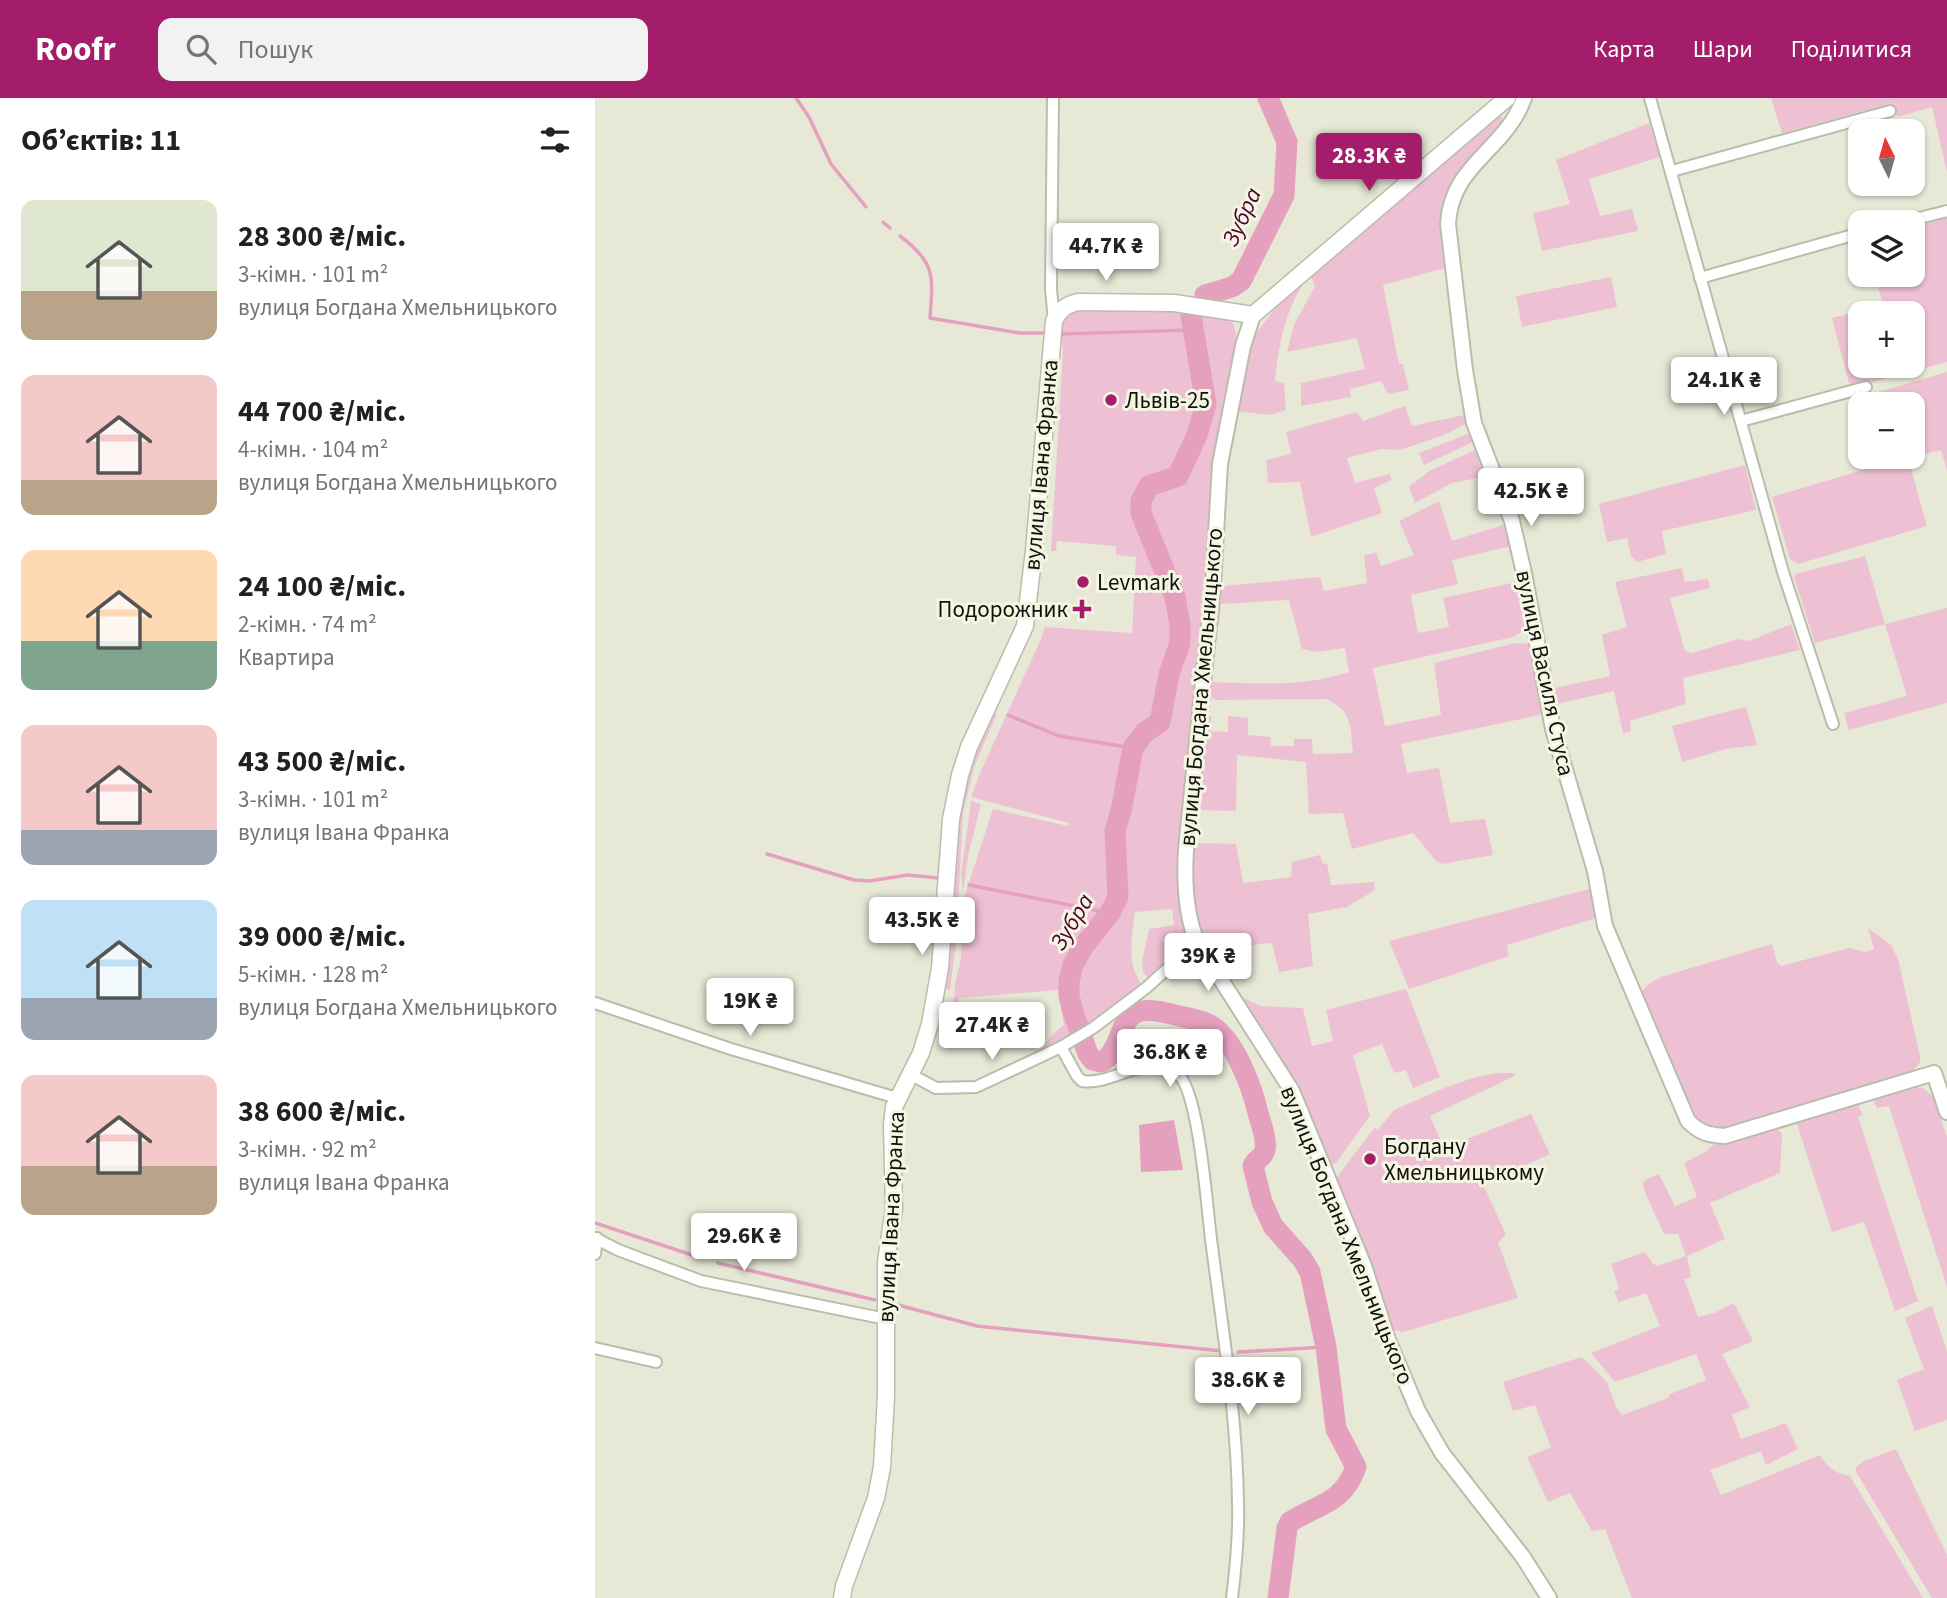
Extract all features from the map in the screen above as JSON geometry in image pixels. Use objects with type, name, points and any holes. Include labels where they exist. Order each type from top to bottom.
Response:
[{"type":"main road","points":[[1053,321],[1068,304],[1078,302],[1184,304],[1252,315],[1507,98]]},
{"type":"main road","name":"вулиця Івана Франка","points":[[842,1598],[876,1497],[882,1467],[886,1262],[894,1208],[892,1125],[897,1098],[927,1037],[937,992],[955,795],[969,747],[1025,626],[1034,551],[1053,321]]},
{"type":"street","name":"вулиця Івана Франка","points":[[1053,98],[1053,321]]},
{"type":"street","name":"вулиця Василя Стуса","points":[[1524,98],[1505,131],[1463,177],[1452,197],[1448,224],[1474,423],[1511,521],[1524,573],[1553,729],[1595,871],[1605,926],[1688,1121],[1699,1132],[1710,1136],[1725,1136],[1934,1073],[1947,1112]]},
{"type":"street","points":[[1650,98],[1783,572],[1833,724]]},
{"type":"street","points":[[1672,172],[1890,111]]},
{"type":"street","points":[[1925,216],[1947,211]]},
{"type":"street","points":[[1700,278],[1848,236]]},
{"type":"street","name":"вулиця Богдана Хмельницького","points":[[1252,315],[1243,346],[1220,464],[1213,586],[1186,849],[1189,918],[1197,943],[1292,1091],[1364,1266],[1388,1340],[1418,1411],[1442,1453],[1523,1557],[1549,1598]]},
{"type":"street","points":[[1741,421],[1866,387]]},
{"type":"street","points":[[910,1074],[936,1088],[976,1087],[1061,1047],[1093,1028],[1146,988],[1197,943]]},
{"type":"street","points":[[595,1003],[731,1049],[897,1098]]},
{"type":"street","points":[[1061,1047],[1082,1081],[1101,1082],[1136,1069],[1166,1067],[1183,1079],[1189,1093],[1204,1166],[1225,1345],[1238,1500],[1239,1543],[1232,1598]]},
{"type":"street","points":[[595,1254],[596,1238],[618,1250],[701,1281],[886,1318]]},
{"type":"street","points":[[595,1348],[656,1362]]},
{"type":"shaded area","points":[[1771,98],[1947,98],[1947,172],[1932,107],[1897,117],[1892,103],[1782,133]]},
{"type":"shaded area","points":[[1498,114],[1503,123],[1462,172],[1446,199],[1440,230],[1445,268],[1383,285],[1399,364],[1403,364],[1409,390],[1388,394],[1381,381],[1350,389],[1351,397],[1301,406],[1301,383],[1365,369],[1357,338],[1287,352],[1294,325],[1315,286],[1311,277]]},
{"type":"shaded area","points":[[1649,123],[1660,157],[1589,179],[1600,216],[1632,209],[1638,231],[1542,251],[1533,213],[1570,204],[1556,160]]},
{"type":"shaded area","points":[[1947,218],[1947,362],[1925,368],[1925,301],[1882,301],[1878,287],[1925,287],[1925,223]]},
{"type":"shaded area","points":[[1611,277],[1617,307],[1522,327],[1516,296]]},
{"type":"shaded area","points":[[1304,283],[1287,318],[1278,356],[1275,381],[1284,383],[1286,410],[1269,415],[1235,411],[1250,341],[1277,306]]},
{"type":"shaded area","points":[[1160,308],[1198,312],[1225,319],[1233,323],[1237,337],[1199,643],[1181,848],[1178,852],[1189,936],[1184,946],[1152,978],[1148,978],[1143,972],[1142,961],[1149,929],[1174,925],[1172,909],[1135,912],[1132,959],[1141,987],[1077,1035],[1048,1051],[1042,1049],[1051,1036],[1064,1025],[1058,990],[959,998],[951,1024],[961,959],[963,901],[993,809],[1068,826],[1069,823],[971,797],[1045,627],[1132,633],[1136,557],[1116,555],[1116,546],[1057,541],[1056,551],[1051,551],[1062,330],[1069,315],[1085,309]]},
{"type":"shaded area","points":[[1848,314],[1848,378],[1888,378],[1858,386],[1849,383],[1832,318]]},
{"type":"shaded area","points":[[1947,372],[1947,470],[1941,450],[1925,454],[1925,392],[1878,392]]},
{"type":"shaded area","points":[[1405,406],[1412,426],[1464,415],[1466,424],[1444,435],[1400,450],[1381,449],[1347,458],[1355,483],[1390,474],[1392,480],[1374,488],[1382,513],[1311,537],[1300,482],[1268,483],[1266,460],[1291,454],[1286,432],[1357,412],[1363,421]]},
{"type":"shaded area","points":[[1470,433],[1473,442],[1424,465],[1419,453]]},
{"type":"shaded area","points":[[1475,450],[1487,476],[1452,483],[1415,503],[1409,486],[1431,470]]},
{"type":"shaded area","points":[[1745,465],[1756,510],[1662,531],[1666,554],[1637,562],[1631,556],[1627,538],[1607,542],[1599,504]]},
{"type":"shaded area","points":[[1866,469],[1911,469],[1927,526],[1798,564],[1790,559],[1772,497]]},
{"type":"shaded area","points":[[1439,501],[1452,541],[1506,524],[1512,546],[1452,560],[1458,584],[1411,595],[1418,633],[1449,627],[1443,598],[1516,582],[1519,585],[1527,629],[1513,637],[1373,668],[1385,726],[1441,715],[1434,663],[1516,643],[1530,644],[1542,704],[1540,715],[1401,744],[1407,773],[1439,768],[1450,823],[1485,819],[1493,855],[1442,864],[1436,861],[1413,833],[1352,849],[1343,813],[1309,814],[1306,762],[1237,755],[1236,811],[1196,810],[1204,715],[1211,716],[1211,731],[1228,732],[1228,716],[1248,718],[1248,735],[1270,737],[1271,746],[1294,746],[1294,739],[1312,739],[1313,754],[1353,753],[1349,721],[1342,709],[1327,699],[1216,700],[1208,696],[1209,682],[1297,682],[1349,672],[1345,648],[1317,652],[1302,649],[1289,600],[1221,604],[1219,625],[1215,625],[1218,584],[1222,583],[1223,586],[1320,577],[1324,591],[1367,583],[1364,556],[1376,552],[1381,566],[1414,555],[1399,521]]},
{"type":"shaded area","points":[[1865,556],[1885,624],[1815,643],[1795,574]]},
{"type":"shaded area","points":[[1682,568],[1685,582],[1708,579],[1710,588],[1670,598],[1685,651],[1692,653],[1738,639],[1749,641],[1791,624],[1800,650],[1683,678],[1686,704],[1630,721],[1631,731],[1623,734],[1614,691],[1557,704],[1555,688],[1610,676],[1602,635],[1627,627],[1615,582]]},
{"type":"shaded area","points":[[1947,608],[1947,703],[1849,730],[1844,713],[1907,696],[1885,624]]},
{"type":"shaded area","points":[[1746,707],[1757,745],[1726,749],[1682,762],[1672,726]]},
{"type":"shaded area","points":[[990,711],[997,714],[974,767],[963,814],[956,943],[950,990],[944,988],[952,873],[962,789]]},
{"type":"shaded area","points":[[971,801],[981,804],[968,856],[963,893],[961,875]]},
{"type":"shaded area","points":[[1193,843],[1236,844],[1243,883],[1291,877],[1292,862],[1320,855],[1323,864],[1327,863],[1331,885],[1374,882],[1375,890],[1347,907],[1308,914],[1313,966],[1279,972],[1272,943],[1223,948],[1200,935],[1195,922],[1191,866]]},
{"type":"shaded area","points":[[1590,889],[1596,918],[1507,945],[1509,956],[1409,989],[1389,941]]},
{"type":"shaded area","points":[[1868,928],[1891,945],[1898,959],[1920,1056],[1920,1062],[1911,1074],[1730,1128],[1710,1128],[1697,1122],[1640,996],[1644,989],[1664,976],[1772,944],[1777,962],[1781,966],[1849,948],[1865,952],[1874,949]]},
{"type":"shaded area","points":[[1406,989],[1440,1077],[1413,1088],[1406,1070],[1394,1073],[1382,1044],[1353,1055],[1370,1116],[1336,1163],[1330,1165],[1241,1002],[1244,998],[1261,1006],[1303,1008],[1312,1046],[1333,1041],[1326,1010]]},
{"type":"shaded area","points":[[1513,1073],[1515,1076],[1430,1116],[1444,1148],[1531,1114],[1550,1154],[1483,1184],[1506,1235],[1498,1242],[1518,1298],[1403,1332],[1392,1330],[1338,1187],[1337,1177],[1375,1127],[1378,1130],[1394,1110],[1444,1088],[1476,1077]]},
{"type":"shaded area","points":[[1908,1087],[1923,1088],[1933,1097],[1947,1137],[1947,1287],[1889,1106],[1877,1108],[1874,1102],[1876,1096]]},
{"type":"shaded area","points":[[1857,1103],[1863,1115],[1858,1117],[1918,1301],[1895,1311],[1864,1222],[1832,1232],[1796,1121]]},
{"type":"shaded area","points":[[1174,1120],[1183,1170],[1141,1172],[1139,1125]]},
{"type":"shaded area","points":[[1776,1127],[1782,1134],[1780,1173],[1710,1203],[1725,1239],[1687,1256],[1691,1277],[1684,1279],[1698,1317],[1734,1303],[1753,1341],[1722,1354],[1750,1407],[1732,1415],[1741,1439],[1786,1423],[1798,1449],[1766,1465],[1761,1451],[1710,1470],[1721,1495],[1820,1455],[1832,1469],[1850,1476],[1923,1598],[1632,1598],[1605,1529],[1592,1531],[1570,1493],[1548,1502],[1527,1457],[1551,1447],[1535,1405],[1513,1411],[1503,1382],[1582,1357],[1607,1382],[1616,1407],[1622,1415],[1706,1380],[1696,1354],[1615,1382],[1591,1353],[1660,1326],[1646,1293],[1619,1302],[1614,1292],[1619,1288],[1611,1264],[1645,1252],[1653,1264],[1658,1266],[1686,1256],[1678,1234],[1664,1234],[1644,1190],[1643,1183],[1647,1179],[1659,1174],[1675,1206],[1697,1197],[1684,1163],[1707,1151],[1714,1144]]},
{"type":"shaded area","points":[[1932,1306],[1947,1351],[1947,1420],[1915,1431],[1897,1380],[1924,1369],[1905,1318]]},
{"type":"shaded area","points":[[1896,1449],[1947,1555],[1947,1598],[1932,1598],[1856,1472],[1856,1467],[1864,1461]]},
{"type":"waterway","points":[[796,98],[809,117],[831,164],[866,207]]},
{"type":"waterway","name":"Зубра","points":[[1205,295],[1232,287],[1241,281],[1284,195],[1287,142],[1268,98]]},
{"type":"waterway","points":[[883,222],[890,228]]},
{"type":"waterway","points":[[900,236],[920,254],[930,271],[930,318],[1020,333],[1045,333]]},
{"type":"waterway","name":"Зубра","points":[[1191,316],[1206,404],[1197,435],[1178,476],[1149,486],[1141,501],[1141,513],[1175,597],[1180,643],[1169,674],[1160,722],[1144,733],[1133,748],[1115,831],[1118,897],[1110,913],[1083,947],[1073,965],[1069,996],[1088,1054],[1093,1060],[1101,1062],[1108,1057],[1128,1019],[1134,1014],[1142,1011],[1161,1012],[1203,1022],[1219,1031],[1241,1064],[1251,1090],[1265,1141],[1264,1153],[1253,1166],[1262,1202],[1273,1226],[1310,1272],[1326,1347],[1336,1429],[1356,1467],[1337,1496],[1290,1522],[1278,1598]]},
{"type":"waterway","points":[[1062,334],[1192,330]]},
{"type":"waterway","points":[[1008,715],[1059,736],[1133,748]]},
{"type":"waterway","points":[[767,854],[854,880],[869,881],[908,875],[938,878]]},
{"type":"waterway","points":[[969,885],[1110,913]]},
{"type":"waterway","points":[[595,1223],[692,1255]]},
{"type":"waterway","points":[[718,1263],[875,1300]]},
{"type":"waterway","points":[[898,1305],[977,1326],[1222,1351]]},
{"type":"waterway","points":[[1238,1352],[1326,1347]]},
{"type":"place","name":"Львів-25","points":[[1111,400]]},
{"type":"place","name":"Levmark","points":[[1083,582]]},
{"type":"place","name":"Подорожник","points":[[1082,609]]},
{"type":"place","name":"Богдану Хмельницькому","points":[[1370,1159]]}]
